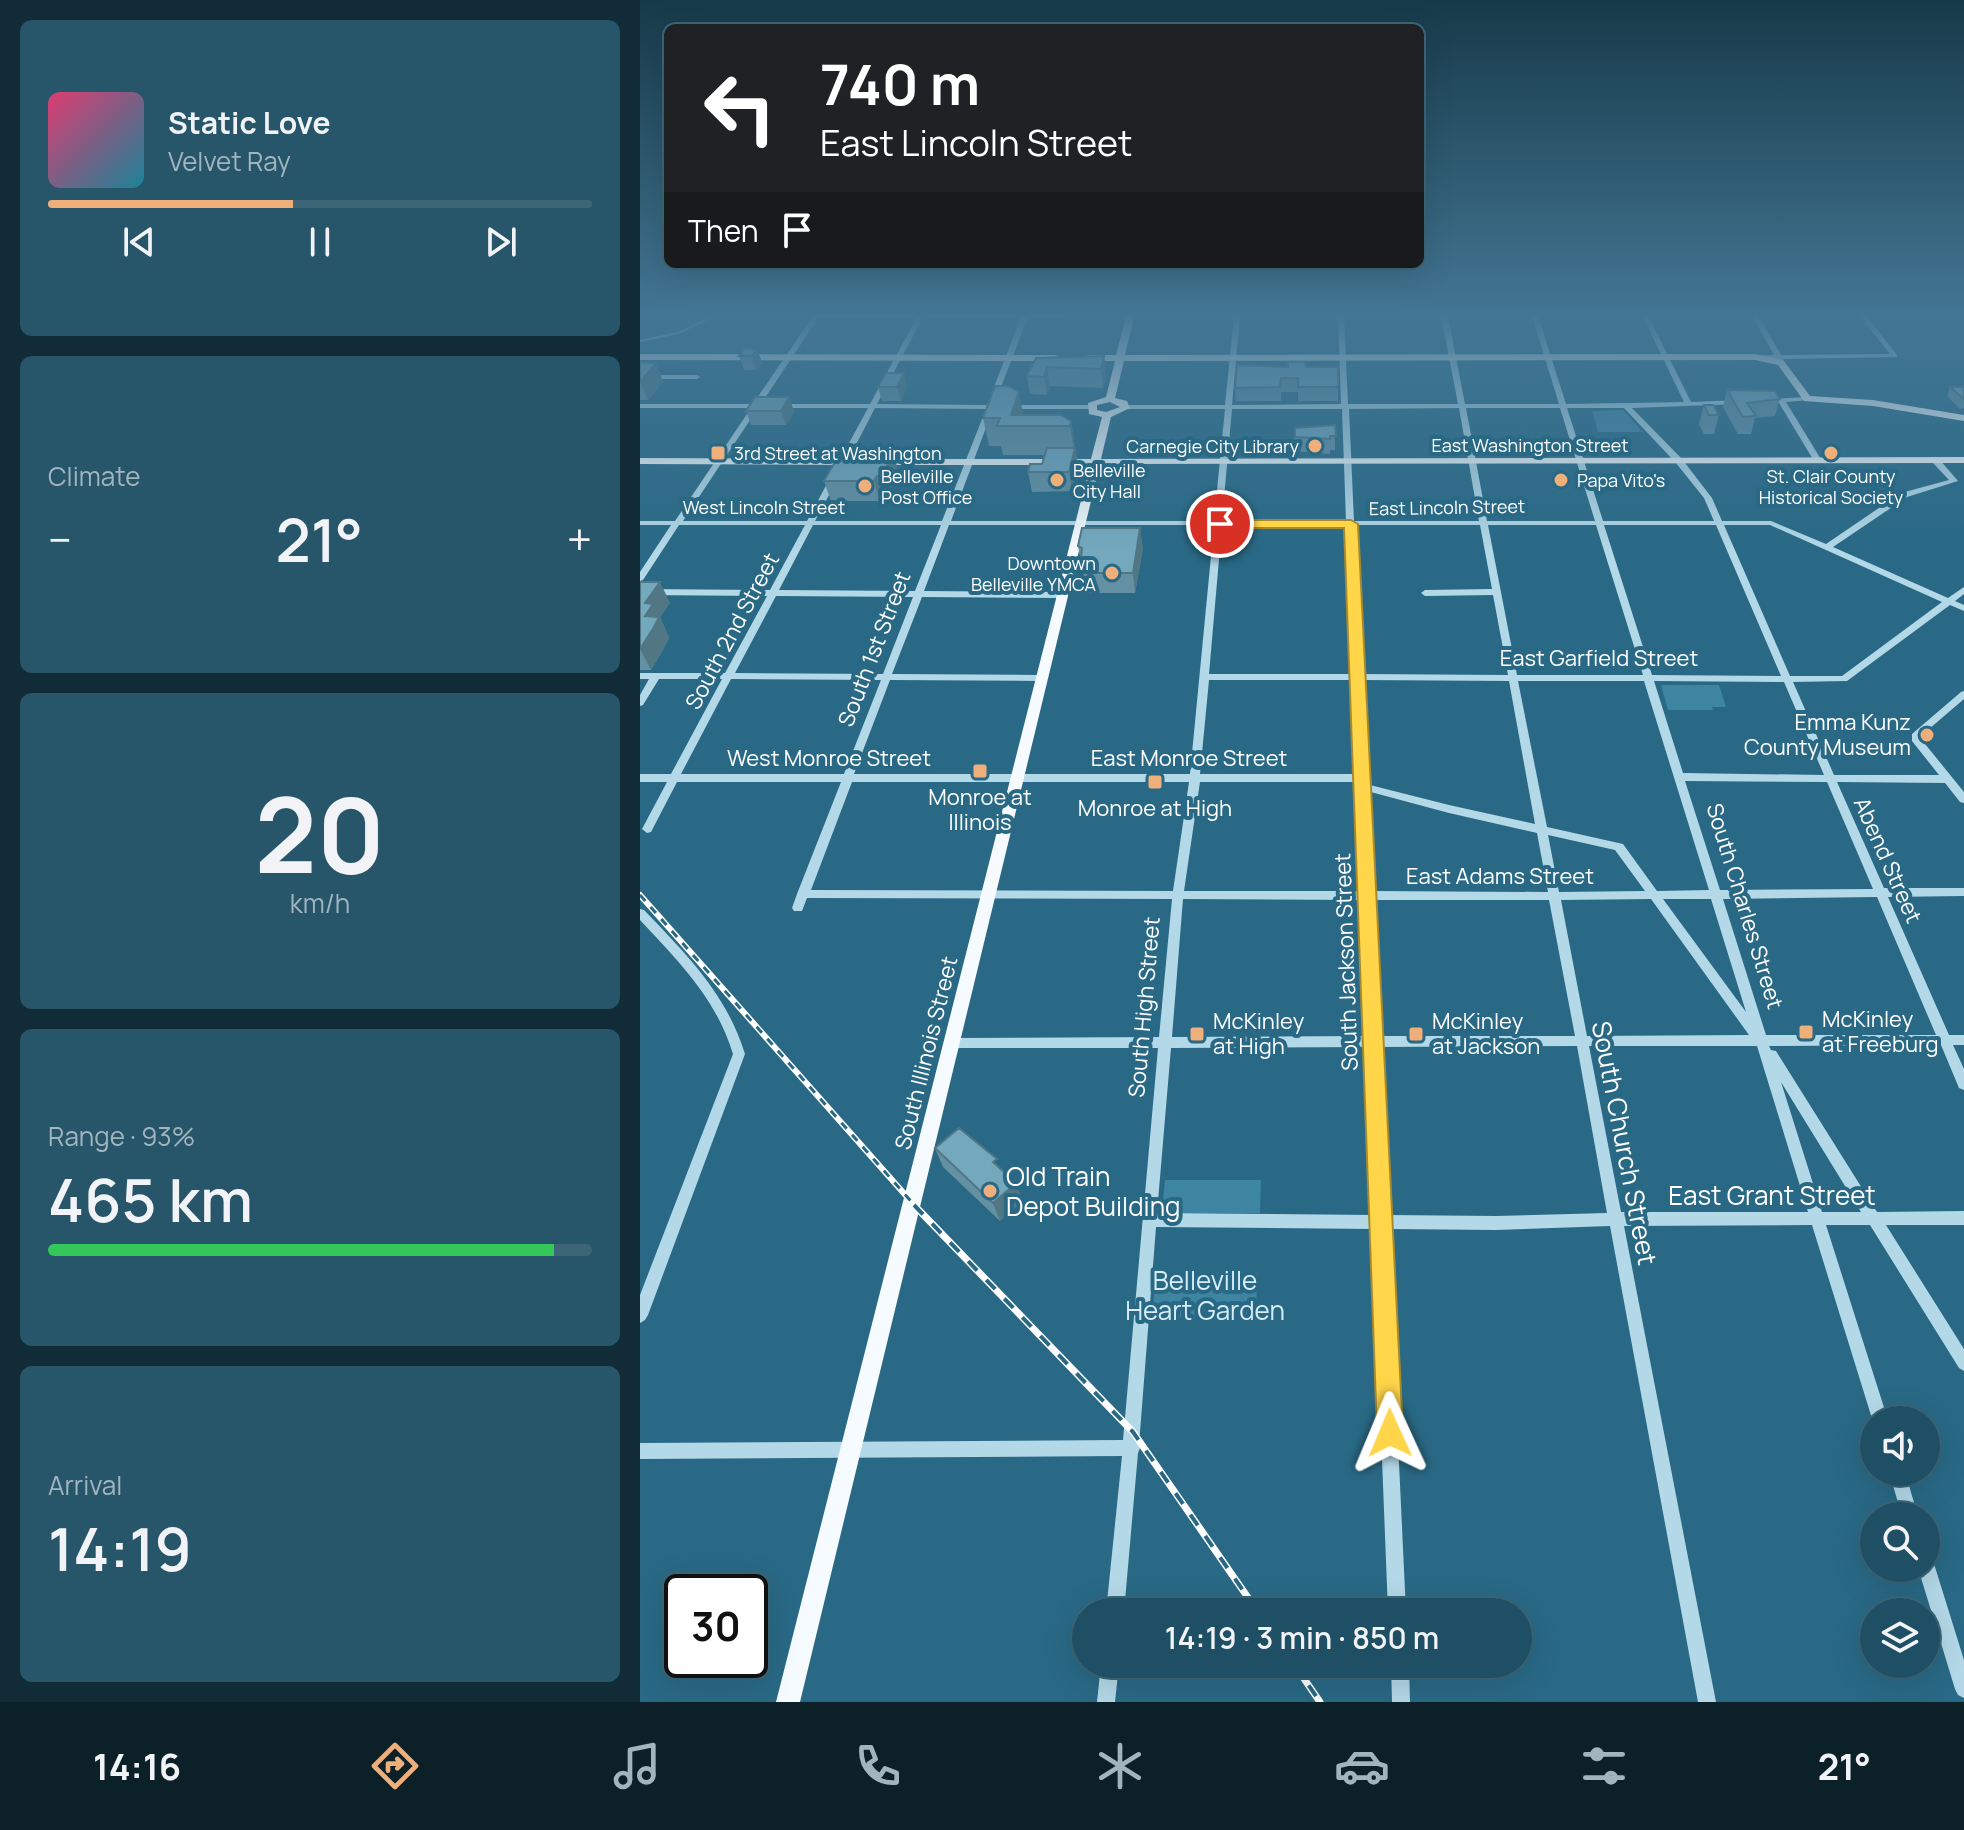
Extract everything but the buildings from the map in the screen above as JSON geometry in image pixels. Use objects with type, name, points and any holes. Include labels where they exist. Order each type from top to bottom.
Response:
[{"type":"main road","points":[[1110,399],[1112,392]]},
{"type":"main road","points":[[1803,392],[1807,399],[1873,403],[1964,418]]},
{"type":"main road","points":[[1110,399],[1121,401],[1126,407],[1119,413],[1107,415],[1096,414],[1090,407],[1097,401],[1110,399]]},
{"type":"main road","name":"South Illinois Street","points":[[788,1702],[1107,415]]},
{"type":"main road","name":"East Washington Street","points":[[640,461],[1964,460]]},
{"type":"street","points":[[640,578],[764,392]]},
{"type":"street","name":"South 2nd Street","points":[[647,829],[879,392]]},
{"type":"street","name":"South 1st Street","points":[[798,908],[995,392]]},
{"type":"street","name":"South High Street","points":[[1116,1598],[1178,897],[1185,827],[1195,778],[1220,524],[1229,392]]},
{"type":"street","name":"South Jackson Street","points":[[1344,392],[1396,1598]]},
{"type":"street","name":"South Church Street","points":[[1457,392],[1707,1702]]},
{"type":"street","name":"South Charles Street","points":[[1560,392],[1876,1406]]},
{"type":"street","points":[[1683,392],[1689,405]]},
{"type":"street","points":[[1126,407],[1626,406],[1807,399]]},
{"type":"street","points":[[1781,400],[1818,461]]},
{"type":"street","points":[[640,406],[1090,407]]},
{"type":"street","name":"Abend Street","points":[[1626,406],[1679,461],[1708,498],[1964,1084]]},
{"type":"street","points":[[1827,547],[1904,495],[1954,481],[1936,461]]},
{"type":"street","name":"West Lincoln Street","points":[[640,523],[1080,524]]},
{"type":"street","name":"East Lincoln Street","points":[[1080,524],[1771,523],[1964,608]]},
{"type":"street","name":"East Garfield Street","points":[[1205,677],[1844,679],[1964,590]]},
{"type":"street","points":[[640,592],[1062,595]]},
{"type":"street","points":[[1425,593],[1495,592]]},
{"type":"street","points":[[640,676],[1042,678]]},
{"type":"street","points":[[640,703],[656,676]]},
{"type":"street","points":[[1964,694],[1917,734],[1916,739],[1964,799]]},
{"type":"street","points":[[1679,777],[1948,779]]},
{"type":"street","name":"West Monroe Street","points":[[640,778],[1017,778]]},
{"type":"street","name":"East Monroe Street","points":[[1017,778],[1362,782],[1449,809],[1619,847],[1717,985],[1762,1041]]},
{"type":"street","name":"East Adams Street","points":[[803,894],[1178,897],[1964,892]]},
{"type":"street","points":[[640,913],[716,1000],[736,1040],[739,1054],[640,1315]]},
{"type":"street","points":[[951,1043],[1964,1040]]},
{"type":"street","points":[[1762,1041],[1964,1363]]},
{"type":"street","name":"East Grant Street","points":[[1149,1220],[1496,1223],[1615,1219],[1964,1218]]},
{"type":"street","points":[[640,1451],[1132,1448]]},
{"type":"street","points":[[1931,1582],[1964,1689]]},
{"type":"street","points":[[1106,1702],[1109,1678]]},
{"type":"street","points":[[1400,1678],[1401,1702]]},
{"type":"green space","points":[[1623,410],[1643,432],[1598,432],[1592,411]]},
{"type":"green space","points":[[1661,685],[1719,685],[1726,707],[1668,710]]},
{"type":"green space","points":[[1165,1180],[1261,1180],[1260,1213],[1167,1213],[1162,1210]]},
{"type":"green space","name":"Belleville Heart Garden","points":[[1156,1273],[1257,1273],[1256,1317],[1152,1317]]},
{"type":"railway","points":[[640,895],[916,1207]]},
{"type":"railway","points":[[914,1205],[1133,1432],[1248,1598]]},
{"type":"railway","points":[[1304,1678],[1320,1702]]},
{"type":"place","name":"Carnegie City Library","points":[[1315,446]]},
{"type":"place","name":"3rd Street at Washington","points":[[718,453]]},
{"type":"place","name":"St. Clair County Historical Society","points":[[1831,453]]},
{"type":"place","name":"Belleville City Hall","points":[[1057,480]]},
{"type":"place","name":"Papa Vito's","points":[[1561,480]]},
{"type":"place","name":"Belleville Post Office","points":[[865,486]]},
{"type":"place","name":"Downtown Belleville YMCA","points":[[1112,573]]},
{"type":"place","name":"Emma Kunz County Museum","points":[[1927,735]]},
{"type":"place","name":"Monroe at Illinois","points":[[980,771]]},
{"type":"place","name":"Monroe at High","points":[[1155,782]]},
{"type":"place","name":"McKinley at Freeburg","points":[[1806,1032]]},
{"type":"place","name":"McKinley at High","points":[[1197,1034]]},
{"type":"place","name":"McKinley at Jackson","points":[[1416,1034]]},
{"type":"place","name":"Old Train Depot Building","points":[[990,1191]]},
{"type":"route","points":[[1220,524],[1351,524],[1390,1433]]}]
